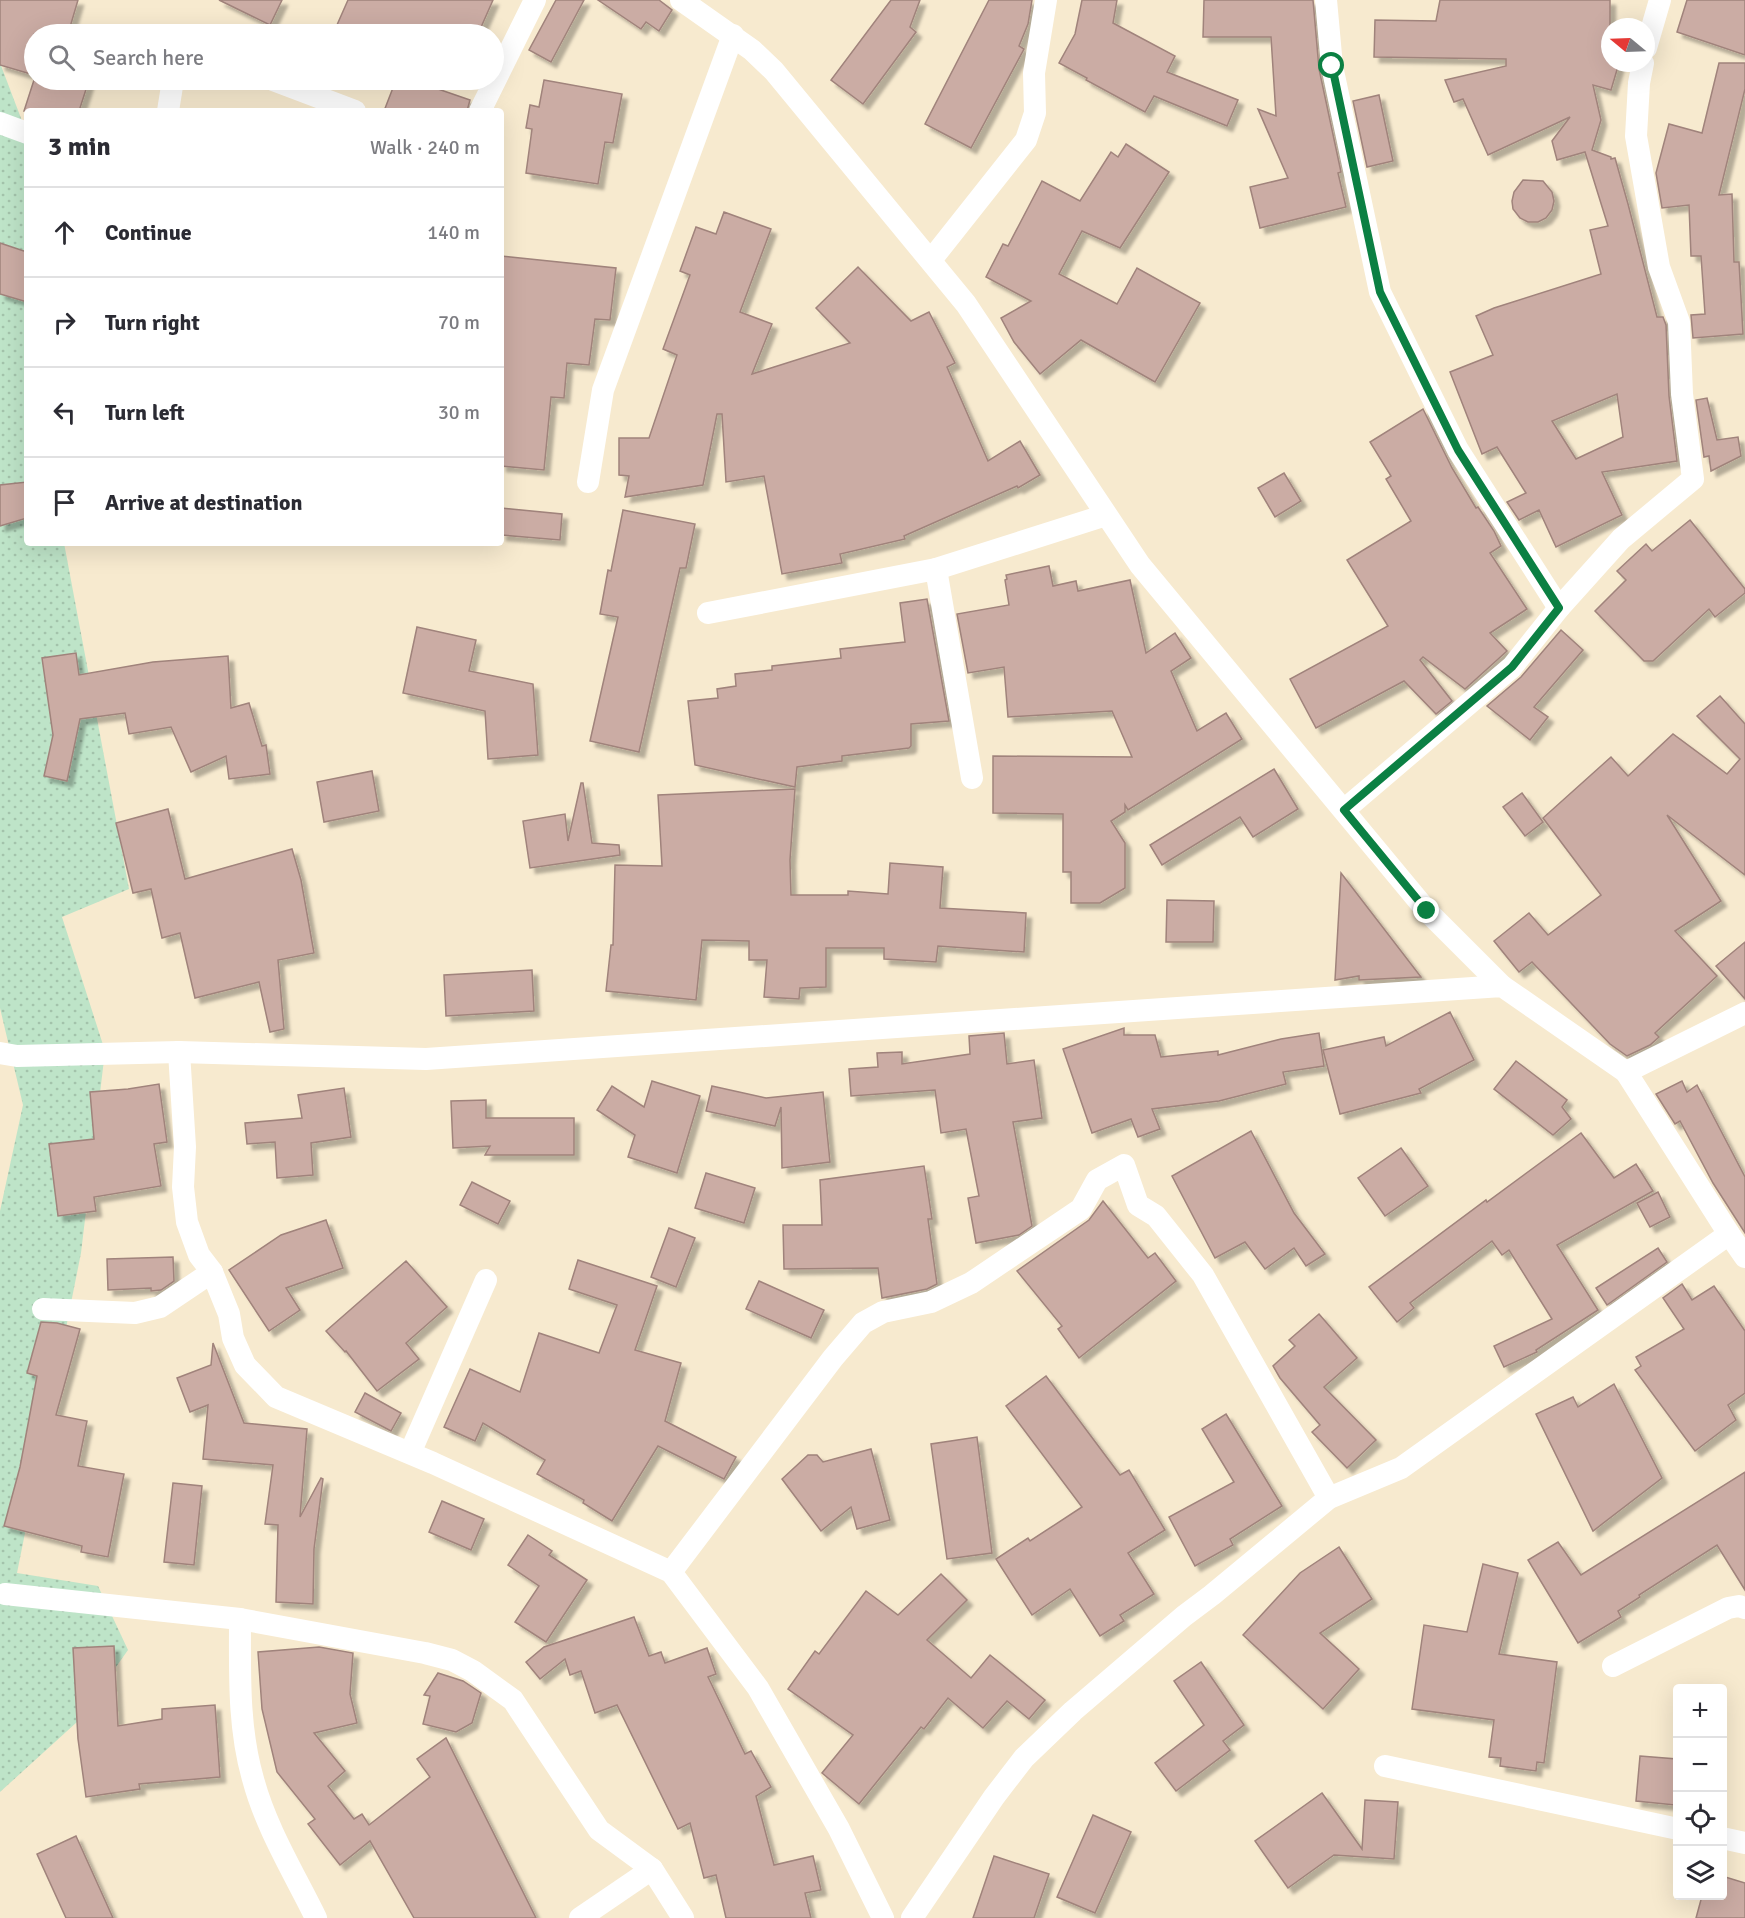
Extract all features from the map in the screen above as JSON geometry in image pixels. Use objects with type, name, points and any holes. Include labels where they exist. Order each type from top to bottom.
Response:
[{"type":"street","points":[[504,62],[534,0]]},
{"type":"street","points":[[681,0],[733,35],[774,71],[931,260],[966,304],[1140,565],[1427,911],[1502,986],[1626,1072],[1745,1257]]},
{"type":"street","points":[[931,260],[1026,140],[1035,113],[1034,73],[1046,0]]},
{"type":"street","points":[[1326,0],[1332,66],[1380,292],[1458,450],[1559,608]]},
{"type":"street","points":[[1655,18],[1660,0]]},
{"type":"street","points":[[588,482],[603,390],[733,35]]},
{"type":"street","points":[[1344,810],[1512,667],[1559,608],[1621,539],[1693,479],[1682,394],[1679,322],[1659,267],[1636,136],[1641,72]]},
{"type":"street","points":[[168,108],[171,90]]},
{"type":"street","points":[[299,90],[347,108]]},
{"type":"street","points":[[481,108],[490,90]]},
{"type":"street","points":[[0,123],[24,132]]},
{"type":"street","points":[[708,613],[936,569],[1106,515]]},
{"type":"street","points":[[936,569],[972,778]]},
{"type":"street","points":[[0,1053],[17,1056],[179,1052],[426,1059],[1502,986]]},
{"type":"street","points":[[1626,1072],[1745,1013]]},
{"type":"street","points":[[179,1052],[185,1147],[183,1187],[187,1222],[199,1255],[212,1272],[229,1314],[233,1338],[245,1365],[276,1397],[410,1453],[671,1572],[759,1688],[839,1829],[883,1918]]},
{"type":"street","points":[[671,1572],[833,1358],[863,1323],[883,1312],[931,1302],[971,1283],[1080,1209],[1097,1180],[1124,1165],[1138,1205],[1156,1215],[1203,1275],[1329,1498]]},
{"type":"street","points":[[912,1918],[994,1797],[1024,1758],[1073,1711],[1184,1617],[1329,1498],[1401,1468],[1729,1234]]},
{"type":"street","points":[[43,1309],[135,1313],[160,1307],[212,1272]]},
{"type":"street","points":[[410,1453],[486,1280]]},
{"type":"street","points":[[5,1594],[240,1619],[426,1653],[452,1660],[473,1671],[513,1700],[599,1830],[652,1869],[683,1918]]},
{"type":"street","points":[[1613,1666],[1728,1608],[1739,1606],[1745,1608]]},
{"type":"street","points":[[240,1619],[240,1701],[253,1781],[272,1830],[316,1918]]},
{"type":"street","points":[[1385,1766],[1673,1828]]},
{"type":"street","points":[[1727,1839],[1745,1843]]},
{"type":"street","points":[[580,1918],[652,1869]]},
{"type":"green space","points":[[0,63],[24,126],[24,546],[65,546],[129,889],[62,917],[105,1051],[81,1253],[17,1573],[98,1586],[128,1650],[77,1722],[0,1792],[0,1211],[23,1105],[0,1008]]},
{"type":"building","points":[[0,0],[78,0],[71,24],[24,24],[24,72],[0,65]]},
{"type":"building","points":[[219,0],[282,0],[270,24]]},
{"type":"building","points":[[348,0],[493,0],[482,24],[337,24]]},
{"type":"building","points":[[556,0],[584,0],[551,62],[529,50]]},
{"type":"building","points":[[598,0],[659,0],[672,10],[659,31],[646,22],[641,29]]},
{"type":"building","points":[[891,0],[920,0],[910,27],[916,32],[863,104],[831,80]]},
{"type":"building","points":[[989,0],[1032,0],[1028,24],[1019,46],[1024,49],[971,148],[925,124]]},
{"type":"building","points":[[1082,0],[1117,0],[1113,23],[1175,56],[1167,72],[1238,100],[1227,126],[1154,96],[1145,112],[1059,63],[1075,34]]},
{"type":"building","points":[[1204,0],[1313,0],[1319,69],[1341,172],[1338,173],[1346,207],[1260,228],[1250,187],[1288,178],[1258,109],[1276,116],[1271,37],[1203,37]]},
{"type":"building","points":[[1440,0],[1610,0],[1610,18],[1601,18],[1601,72],[1616,72],[1611,90],[1593,85],[1601,120],[1592,150],[1611,157],[1611,159],[1615,158],[1657,317],[1663,317],[1666,325],[1669,396],[1677,461],[1602,472],[1622,515],[1556,547],[1539,510],[1519,520],[1507,502],[1526,493],[1497,447],[1482,454],[1450,372],[1493,355],[1476,316],[1494,308],[1601,274],[1590,230],[1608,226],[1585,152],[1557,160],[1552,141],[1570,117],[1488,155],[1463,99],[1454,102],[1445,80],[1506,66],[1506,59],[1374,57],[1375,20],[1436,21]],"holes":[[[1617,394],[1623,437],[1576,459],[1552,421]]]},
{"type":"building","points":[[1687,0],[1745,0],[1745,55],[1677,32]]},
{"type":"building","points":[[1719,63],[1745,63],[1745,89],[1719,195],[1732,194],[1734,262],[1739,262],[1743,334],[1693,338],[1691,315],[1705,314],[1701,256],[1691,256],[1689,205],[1662,208],[1656,173],[1669,124],[1702,133]]},
{"type":"building","points":[[544,80],[622,94],[613,143],[605,142],[598,184],[526,173],[532,129],[526,128],[530,105],[539,107]]},
{"type":"building","points":[[31,90],[86,90],[80,108],[25,108]]},
{"type":"building","points":[[392,90],[441,90],[470,100],[468,108],[385,108]]},
{"type":"building","points":[[1379,95],[1393,161],[1367,167],[1353,101]]},
{"type":"building","points":[[1126,144],[1169,172],[1120,248],[1082,231],[1059,274],[1117,304],[1137,268],[1200,303],[1155,382],[1081,340],[1040,374],[1014,342],[1001,318],[1031,301],[986,277],[1003,244],[1008,246],[1042,181],[1080,201],[1111,152],[1118,157]]},
{"type":"building","points":[[1523,180],[1543,181],[1552,192],[1554,201],[1552,210],[1546,218],[1538,222],[1528,222],[1520,218],[1513,209],[1514,192]]},
{"type":"building","points":[[724,212],[771,229],[740,312],[772,324],[752,374],[850,343],[816,308],[858,267],[911,321],[929,312],[955,363],[947,367],[988,461],[1020,441],[1040,475],[1018,488],[1017,486],[904,536],[905,539],[840,554],[842,563],[782,574],[764,476],[726,482],[722,414],[717,414],[703,485],[625,497],[629,476],[619,475],[619,438],[649,438],[677,355],[663,349],[690,275],[680,271],[696,227],[716,234]]},
{"type":"building","points":[[0,243],[24,251],[24,301],[0,294]]},
{"type":"building","points":[[504,256],[616,268],[610,320],[595,319],[589,365],[567,363],[564,398],[551,397],[544,470],[504,466]]},
{"type":"building","points":[[1707,398],[1717,440],[1738,437],[1741,456],[1711,471],[1709,456],[1704,457],[1696,400]]},
{"type":"building","points":[[1423,409],[1452,468],[1476,508],[1478,507],[1494,531],[1501,546],[1490,553],[1527,609],[1490,633],[1507,651],[1465,689],[1423,657],[1420,660],[1452,701],[1436,714],[1404,681],[1316,728],[1290,679],[1388,626],[1347,560],[1411,521],[1386,479],[1391,476],[1370,442]]},
{"type":"building","points":[[1284,473],[1301,501],[1275,517],[1258,488]]},
{"type":"building","points":[[24,482],[24,519],[0,526],[0,485]]},
{"type":"building","points":[[504,508],[562,514],[560,540],[504,535]]},
{"type":"building","points":[[623,510],[695,524],[686,568],[680,568],[639,752],[590,741],[618,617],[600,614]]},
{"type":"building","points":[[1690,520],[1745,589],[1745,593],[1715,617],[1709,609],[1653,661],[1644,661],[1595,611],[1626,580],[1617,571],[1646,544],[1652,551]]},
{"type":"building","points":[[1049,566],[1053,586],[1076,581],[1078,591],[1130,580],[1146,653],[1175,633],[1191,658],[1171,671],[1197,731],[1226,713],[1242,739],[1128,810],[1125,805],[1125,812],[1111,821],[1125,843],[1125,888],[1100,903],[1071,903],[1071,872],[1063,872],[1063,814],[993,813],[993,756],[1132,757],[1112,711],[1008,717],[1004,667],[968,673],[957,614],[1009,605],[1006,575]]},
{"type":"building","points":[[927,599],[949,721],[911,724],[911,746],[909,748],[842,756],[842,761],[797,767],[795,787],[695,765],[688,701],[718,698],[717,689],[736,686],[735,674],[772,670],[772,666],[841,658],[840,649],[905,642],[900,603]]},
{"type":"building","points":[[417,627],[476,640],[469,671],[533,684],[538,755],[488,759],[485,711],[403,693]]},
{"type":"building","points":[[1561,630],[1583,650],[1534,707],[1548,717],[1530,740],[1487,706],[1521,677]]},
{"type":"building","points":[[76,653],[79,675],[153,662],[228,656],[231,708],[249,703],[262,746],[266,745],[270,774],[229,779],[226,756],[191,772],[171,727],[129,734],[125,713],[80,719],[67,781],[44,776],[53,735],[42,658]]},
{"type":"building","points":[[1720,696],[1745,724],[1745,875],[1667,815],[1721,901],[1675,931],[1717,976],[1655,1033],[1659,1037],[1650,1045],[1627,1056],[1610,1044],[1532,962],[1519,972],[1494,941],[1529,913],[1548,935],[1601,895],[1543,818],[1611,757],[1628,776],[1673,734],[1727,774],[1740,759],[1697,716]]},
{"type":"building","points":[[1274,769],[1298,809],[1253,837],[1240,817],[1162,865],[1150,845]]},
{"type":"building","points":[[372,771],[379,811],[324,822],[317,782]]},
{"type":"building","points":[[581,783],[583,783],[592,843],[619,845],[620,855],[530,868],[523,821],[565,814],[568,841]]},
{"type":"building","points":[[795,789],[790,860],[791,895],[848,895],[848,891],[888,894],[890,863],[943,867],[940,908],[1026,913],[1024,952],[938,946],[936,962],[884,959],[884,948],[826,948],[826,987],[800,988],[799,999],[764,997],[767,960],[749,960],[749,941],[702,940],[696,1000],[606,991],[611,945],[613,945],[615,865],[662,866],[658,795]]},
{"type":"building","points":[[1522,793],[1543,822],[1525,836],[1503,807]]},
{"type":"building","points":[[168,809],[185,879],[292,849],[301,880],[314,953],[278,960],[284,1029],[270,1032],[259,982],[195,998],[180,933],[162,938],[151,889],[133,893],[116,823]]},
{"type":"building","points":[[1341,873],[1421,977],[1359,980],[1359,976],[1335,980]]},
{"type":"building","points":[[1167,900],[1214,901],[1213,942],[1166,942]]},
{"type":"building","points":[[1745,942],[1745,999],[1716,966]]},
{"type":"building","points":[[532,970],[534,1011],[446,1016],[444,975]]},
{"type":"building","points":[[1450,1012],[1474,1060],[1419,1089],[1421,1093],[1340,1114],[1323,1050],[1384,1037],[1386,1046]]},
{"type":"building","points":[[1124,1028],[1124,1035],[1155,1035],[1161,1057],[1218,1051],[1218,1055],[1281,1039],[1319,1033],[1324,1066],[1283,1072],[1286,1084],[1219,1101],[1152,1109],[1160,1129],[1138,1137],[1131,1119],[1092,1133],[1063,1049]]},
{"type":"building","points":[[1004,1033],[1007,1064],[1034,1060],[1042,1118],[1013,1122],[1032,1226],[1019,1235],[976,1243],[968,1198],[979,1196],[966,1129],[941,1133],[935,1090],[851,1096],[849,1069],[878,1067],[877,1053],[902,1052],[902,1064],[970,1054],[969,1036]]},
{"type":"building","points":[[1516,1061],[1567,1100],[1562,1107],[1571,1119],[1553,1135],[1494,1089]]},
{"type":"building","points":[[652,1081],[700,1096],[677,1173],[628,1157],[635,1135],[597,1110],[612,1086],[644,1107]]},
{"type":"building","points":[[1682,1081],[1687,1092],[1697,1085],[1745,1177],[1745,1233],[1713,1183],[1680,1121],[1675,1124],[1656,1094]]},
{"type":"building","points":[[159,1084],[167,1142],[154,1144],[161,1186],[94,1197],[96,1211],[58,1216],[49,1144],[94,1139],[90,1092]]},
{"type":"building","points":[[712,1086],[766,1098],[823,1092],[830,1162],[782,1168],[781,1107],[775,1126],[706,1111]]},
{"type":"building","points":[[344,1088],[351,1137],[311,1143],[313,1175],[277,1178],[275,1142],[247,1144],[245,1123],[302,1118],[298,1095]]},
{"type":"building","points":[[486,1100],[486,1118],[574,1118],[574,1155],[485,1155],[490,1146],[453,1148],[451,1101]]},
{"type":"building","points":[[1251,1131],[1294,1213],[1325,1254],[1306,1266],[1294,1248],[1265,1269],[1245,1242],[1215,1258],[1172,1176]]},
{"type":"building","points":[[1581,1133],[1614,1178],[1636,1164],[1653,1191],[1557,1245],[1598,1310],[1536,1350],[1537,1352],[1504,1367],[1494,1346],[1552,1319],[1509,1250],[1502,1255],[1492,1241],[1410,1303],[1414,1308],[1397,1322],[1369,1287]]},
{"type":"building","points":[[1401,1148],[1428,1186],[1385,1216],[1358,1178]]},
{"type":"building","points":[[924,1166],[932,1219],[928,1219],[937,1284],[927,1289],[882,1298],[878,1268],[784,1269],[783,1225],[822,1225],[820,1180]]},
{"type":"building","points":[[706,1173],[755,1188],[744,1223],[695,1208]]},
{"type":"building","points":[[472,1182],[510,1201],[498,1224],[460,1205]]},
{"type":"building","points":[[1658,1192],[1670,1217],[1650,1227],[1637,1203]]},
{"type":"building","points":[[1103,1201],[1148,1258],[1155,1253],[1176,1281],[1079,1358],[1058,1329],[1062,1326],[1017,1271],[1089,1220]]},
{"type":"building","points":[[326,1220],[343,1268],[286,1288],[300,1310],[269,1331],[229,1270],[281,1235]]},
{"type":"building","points":[[669,1228],[695,1238],[676,1287],[651,1277]]},
{"type":"building","points":[[1658,1248],[1667,1262],[1607,1305],[1596,1288]]},
{"type":"building","points":[[173,1257],[174,1281],[161,1290],[151,1291],[151,1288],[108,1290],[107,1259]]},
{"type":"building","points":[[578,1260],[657,1286],[635,1350],[681,1363],[665,1421],[736,1457],[724,1479],[658,1446],[612,1521],[583,1503],[584,1500],[537,1474],[545,1460],[483,1423],[475,1441],[444,1427],[470,1369],[520,1392],[539,1333],[599,1353],[617,1305],[569,1289]]},
{"type":"building","points":[[406,1261],[447,1307],[406,1343],[419,1359],[377,1391],[346,1351],[326,1331]]},
{"type":"building","points":[[759,1281],[824,1310],[811,1338],[746,1309]]},
{"type":"building","points":[[1682,1284],[1692,1300],[1714,1286],[1745,1331],[1745,1393],[1728,1405],[1736,1420],[1695,1451],[1635,1370],[1641,1366],[1636,1357],[1684,1329],[1663,1298]]},
{"type":"building","points":[[1319,1314],[1357,1358],[1324,1387],[1376,1440],[1347,1468],[1312,1432],[1320,1425],[1280,1378],[1273,1366],[1295,1346],[1289,1340]]},
{"type":"building","points":[[41,1322],[57,1323],[80,1329],[56,1415],[87,1421],[78,1466],[124,1474],[108,1557],[81,1552],[82,1546],[4,1526],[20,1467],[37,1376],[27,1373]]},
{"type":"building","points":[[213,1343],[244,1423],[307,1429],[300,1517],[321,1478],[323,1479],[314,1549],[313,1604],[276,1602],[278,1525],[265,1524],[273,1465],[203,1459],[208,1405],[190,1412],[177,1378],[211,1365]]},
{"type":"building","points":[[1046,1376],[1120,1475],[1129,1470],[1165,1530],[1128,1553],[1154,1594],[1120,1615],[1124,1621],[1100,1636],[1070,1589],[1032,1615],[996,1559],[1028,1538],[1030,1541],[1082,1507],[1006,1406]]},
{"type":"building","points":[[1614,1384],[1662,1478],[1593,1531],[1536,1414],[1573,1397],[1578,1407]]},
{"type":"building","points":[[365,1393],[401,1413],[391,1431],[355,1412]]},
{"type":"building","points":[[1226,1414],[1282,1506],[1230,1539],[1233,1545],[1195,1566],[1169,1517],[1234,1482],[1202,1429]]},
{"type":"building","points":[[977,1437],[992,1553],[947,1559],[931,1444]]},
{"type":"building","points":[[871,1449],[890,1520],[857,1529],[851,1507],[821,1531],[782,1479],[808,1455],[817,1455],[823,1462]]},
{"type":"building","points":[[1745,1472],[1745,1590],[1717,1545],[1639,1595],[1640,1597],[1618,1611],[1621,1617],[1578,1643],[1528,1560],[1558,1542],[1581,1575]]},
{"type":"building","points":[[173,1483],[202,1486],[194,1565],[164,1562]]},
{"type":"building","points":[[442,1501],[484,1519],[471,1550],[429,1532]]},
{"type":"building","points":[[528,1535],[552,1551],[549,1555],[587,1580],[546,1642],[515,1622],[539,1586],[508,1565]]},
{"type":"building","points":[[1339,1547],[1372,1599],[1320,1633],[1359,1669],[1323,1709],[1243,1635],[1300,1573]]},
{"type":"building","points":[[1483,1564],[1518,1573],[1499,1654],[1557,1662],[1544,1763],[1537,1762],[1536,1771],[1500,1766],[1501,1758],[1489,1757],[1494,1720],[1412,1709],[1424,1625],[1467,1632]]},
{"type":"building","points":[[941,1574],[967,1600],[927,1640],[971,1678],[990,1655],[1045,1700],[1029,1719],[1007,1701],[983,1728],[948,1698],[924,1729],[921,1727],[859,1804],[822,1773],[853,1735],[788,1689],[815,1651],[819,1654],[866,1591],[898,1615]]},
{"type":"building","points":[[634,1617],[649,1656],[661,1652],[665,1663],[707,1648],[716,1674],[708,1677],[745,1754],[751,1751],[771,1787],[756,1796],[774,1865],[813,1856],[821,1890],[805,1893],[811,1918],[726,1918],[716,1875],[704,1878],[690,1823],[678,1829],[617,1705],[595,1713],[581,1671],[570,1675],[565,1659],[540,1679],[526,1662],[544,1647]]},
{"type":"building","points":[[114,1646],[118,1726],[162,1719],[162,1709],[215,1705],[220,1777],[139,1784],[140,1789],[86,1797],[78,1739],[73,1648]]},
{"type":"building","points":[[319,1647],[353,1653],[350,1694],[357,1723],[314,1733],[345,1771],[328,1786],[354,1819],[362,1814],[369,1825],[430,1777],[417,1759],[446,1738],[536,1918],[414,1918],[370,1841],[340,1865],[308,1824],[315,1819],[277,1772],[262,1709],[258,1652]]},
{"type":"building","points":[[1201,1662],[1244,1725],[1223,1741],[1230,1750],[1176,1791],[1155,1763],[1204,1725],[1174,1681]]},
{"type":"building","points":[[438,1673],[463,1681],[481,1693],[472,1723],[456,1732],[423,1724],[430,1696],[424,1695]]},
{"type":"building","points":[[1640,1756],[1673,1759],[1673,1805],[1636,1801]]},
{"type":"building","points":[[1322,1793],[1362,1849],[1365,1800],[1398,1802],[1394,1859],[1334,1855],[1288,1888],[1255,1841]]},
{"type":"building","points":[[1093,1815],[1131,1832],[1095,1913],[1057,1897]]},
{"type":"building","points":[[76,1836],[113,1918],[66,1918],[37,1854]]},
{"type":"building","points":[[994,1856],[1049,1874],[1034,1918],[973,1918]]},
{"type":"building","points":[[1727,1878],[1745,1883],[1745,1918],[1696,1918],[1701,1900],[1727,1900]]},
{"type":"route","points":[[1332,66],[1380,292],[1458,450],[1559,608],[1512,667],[1344,810],[1427,911]]}]
